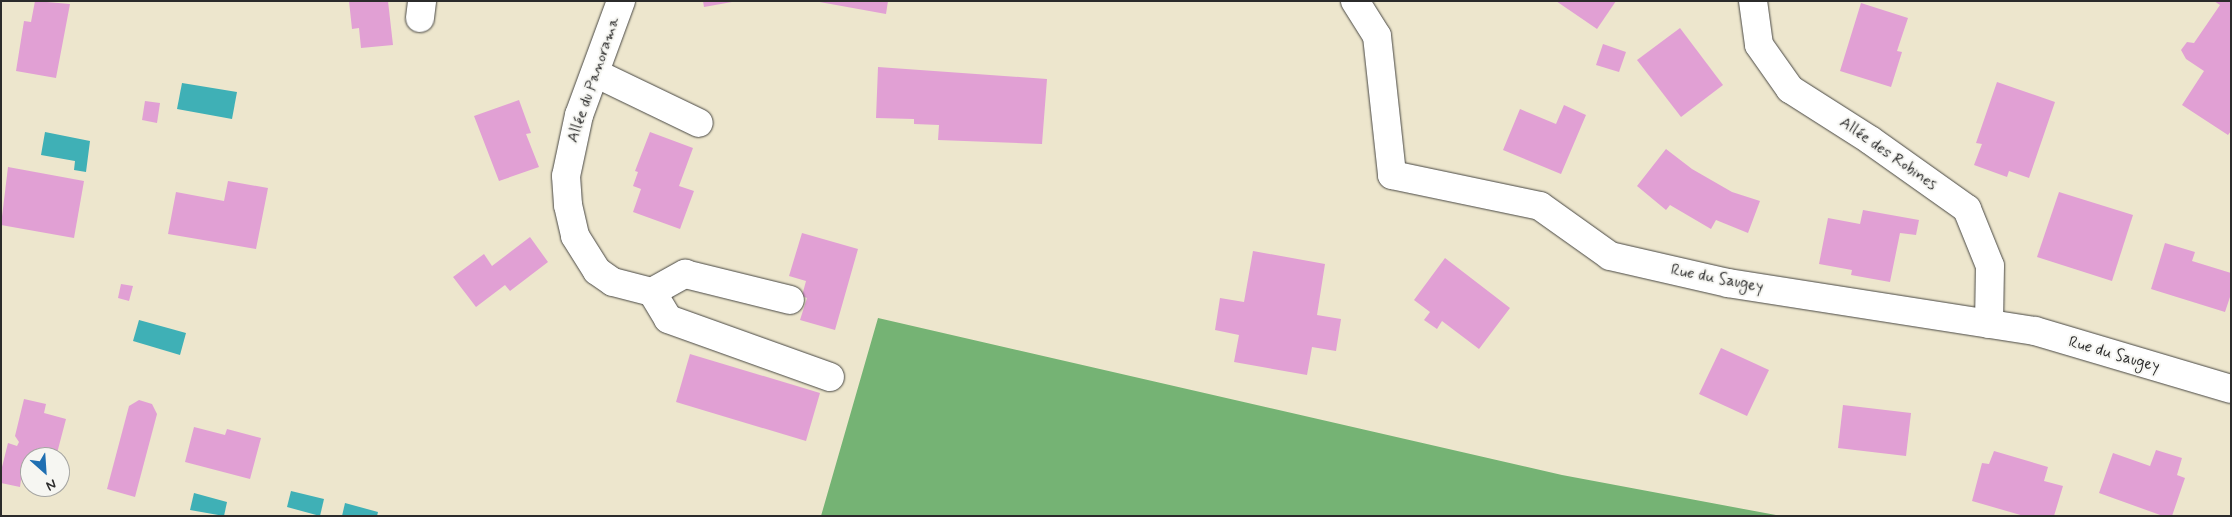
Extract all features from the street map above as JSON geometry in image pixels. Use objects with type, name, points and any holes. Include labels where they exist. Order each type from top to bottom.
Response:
[{"type":"street","name":"Allée du Panorama","points":[[622,1],[579,116],[566,176],[568,205],[575,236],[593,266],[613,282],[652,292]]},
{"type":"street","name":"Rue du Saugey","points":[[1355,1],[1377,36],[1392,175],[1540,206],[1610,256],[1728,283],[2035,332],[2231,389]]},
{"type":"street","name":"Allée des Robines","points":[[1753,1],[1759,45],[1790,89],[1870,140],[1967,209],[1990,266],[1990,324]]},
{"type":"street","points":[[595,73],[699,122]]},
{"type":"street","points":[[790,300],[685,274],[652,292],[668,320],[830,377]]},
{"type":"green space","points":[[878,318],[1562,475],[1781,516],[821,516]]},
{"type":"water","points":[[182,83],[237,92],[232,119],[177,109]]},
{"type":"water","points":[[45,132],[90,141],[86,172],[74,170],[75,161],[41,155]]},
{"type":"water","points":[[139,320],[186,333],[180,355],[133,341]]},
{"type":"water","points":[[291,491],[324,499],[320,516],[287,507]]},
{"type":"water","points":[[194,493],[227,502],[224,516],[190,510]]},
{"type":"water","points":[[345,503],[378,512],[377,516],[342,516]]},
{"type":"building","points":[[35,1],[70,4],[56,78],[16,71],[24,21],[31,22]]},
{"type":"building","points":[[349,1],[388,1],[393,45],[361,48],[359,28],[352,29]]},
{"type":"building","points":[[703,1],[732,1],[732,2],[704,7]]},
{"type":"building","points":[[814,1],[888,1],[886,14]]},
{"type":"building","points":[[1556,1],[1616,1],[1597,29]]},
{"type":"building","points":[[2214,1],[2231,1],[2231,131],[2228,135],[2182,105],[2204,71],[2186,59],[2181,50],[2187,42],[2194,43],[2220,5]]},
{"type":"building","points":[[1861,3],[1908,18],[1897,51],[1902,52],[1891,87],[1840,71]]},
{"type":"building","points":[[1680,28],[1723,85],[1681,117],[1637,60]]},
{"type":"building","points":[[1603,44],[1626,52],[1619,72],[1596,65]]},
{"type":"building","points":[[878,67],[1047,79],[1042,144],[938,140],[939,125],[914,124],[914,119],[876,118]]},
{"type":"building","points":[[1997,82],[2055,102],[2029,178],[2009,171],[2007,177],[1974,165],[1982,144],[1976,143]]},
{"type":"building","points":[[519,100],[531,133],[526,134],[539,167],[499,181],[474,116]]},
{"type":"building","points":[[145,101],[160,103],[157,123],[142,120]]},
{"type":"building","points":[[1564,105],[1586,115],[1561,174],[1503,150],[1520,109],[1556,124]]},
{"type":"building","points":[[650,132],[693,148],[679,186],[694,191],[680,229],[633,212],[641,189],[633,186],[638,172],[635,171]]},
{"type":"building","points":[[1666,149],[1692,169],[1732,192],[1760,201],[1748,233],[1716,220],[1711,229],[1670,205],[1666,210],[1637,186]]},
{"type":"building","points":[[8,167],[84,181],[74,238],[1,225]]},
{"type":"building","points":[[228,181],[268,188],[256,249],[168,234],[176,192],[224,201]]},
{"type":"building","points":[[2059,192],[2133,215],[2112,281],[2037,257]]},
{"type":"building","points":[[1863,210],[1919,220],[1916,235],[1900,233],[1890,282],[1851,275],[1852,270],[1819,264],[1828,218],[1860,224]]},
{"type":"building","points":[[802,233],[858,249],[835,330],[800,320],[807,298],[802,296],[806,281],[789,276]]},
{"type":"building","points":[[530,237],[548,262],[510,291],[505,285],[476,307],[453,277],[484,254],[492,266]]},
{"type":"building","points":[[2165,243],[2195,252],[2192,261],[2231,273],[2231,294],[2225,312],[2151,289]]},
{"type":"building","points":[[1253,251],[1325,264],[1317,315],[1341,319],[1336,351],[1312,347],[1307,375],[1234,362],[1239,335],[1215,330],[1220,298],[1244,302]]},
{"type":"building","points":[[1445,258],[1510,308],[1479,349],[1442,321],[1437,329],[1424,320],[1430,312],[1414,300]]},
{"type":"building","points":[[121,284],[133,286],[129,301],[118,298]]},
{"type":"building","points":[[1721,348],[1769,370],[1747,416],[1699,394]]},
{"type":"building","points":[[690,354],[820,393],[806,441],[676,402]]},
{"type":"building","points":[[24,399],[46,404],[44,413],[66,419],[59,447],[20,447],[20,487],[1,483],[1,471],[8,443],[17,446],[19,442],[15,436]]},
{"type":"building","points":[[139,400],[152,404],[157,414],[135,497],[107,489],[129,406]]},
{"type":"building","points":[[1843,405],[1911,413],[1906,456],[1838,448]]},
{"type":"building","points":[[194,427],[225,435],[227,429],[261,438],[250,479],[185,462]]},
{"type":"building","points":[[2156,450],[2182,458],[2177,475],[2185,478],[2172,516],[2163,516],[2099,493],[2113,453],[2150,466]]},
{"type":"building","points":[[1994,451],[2048,467],[2044,481],[2063,486],[2054,516],[2024,516],[1972,501],[1982,463],[1989,464]]}]
